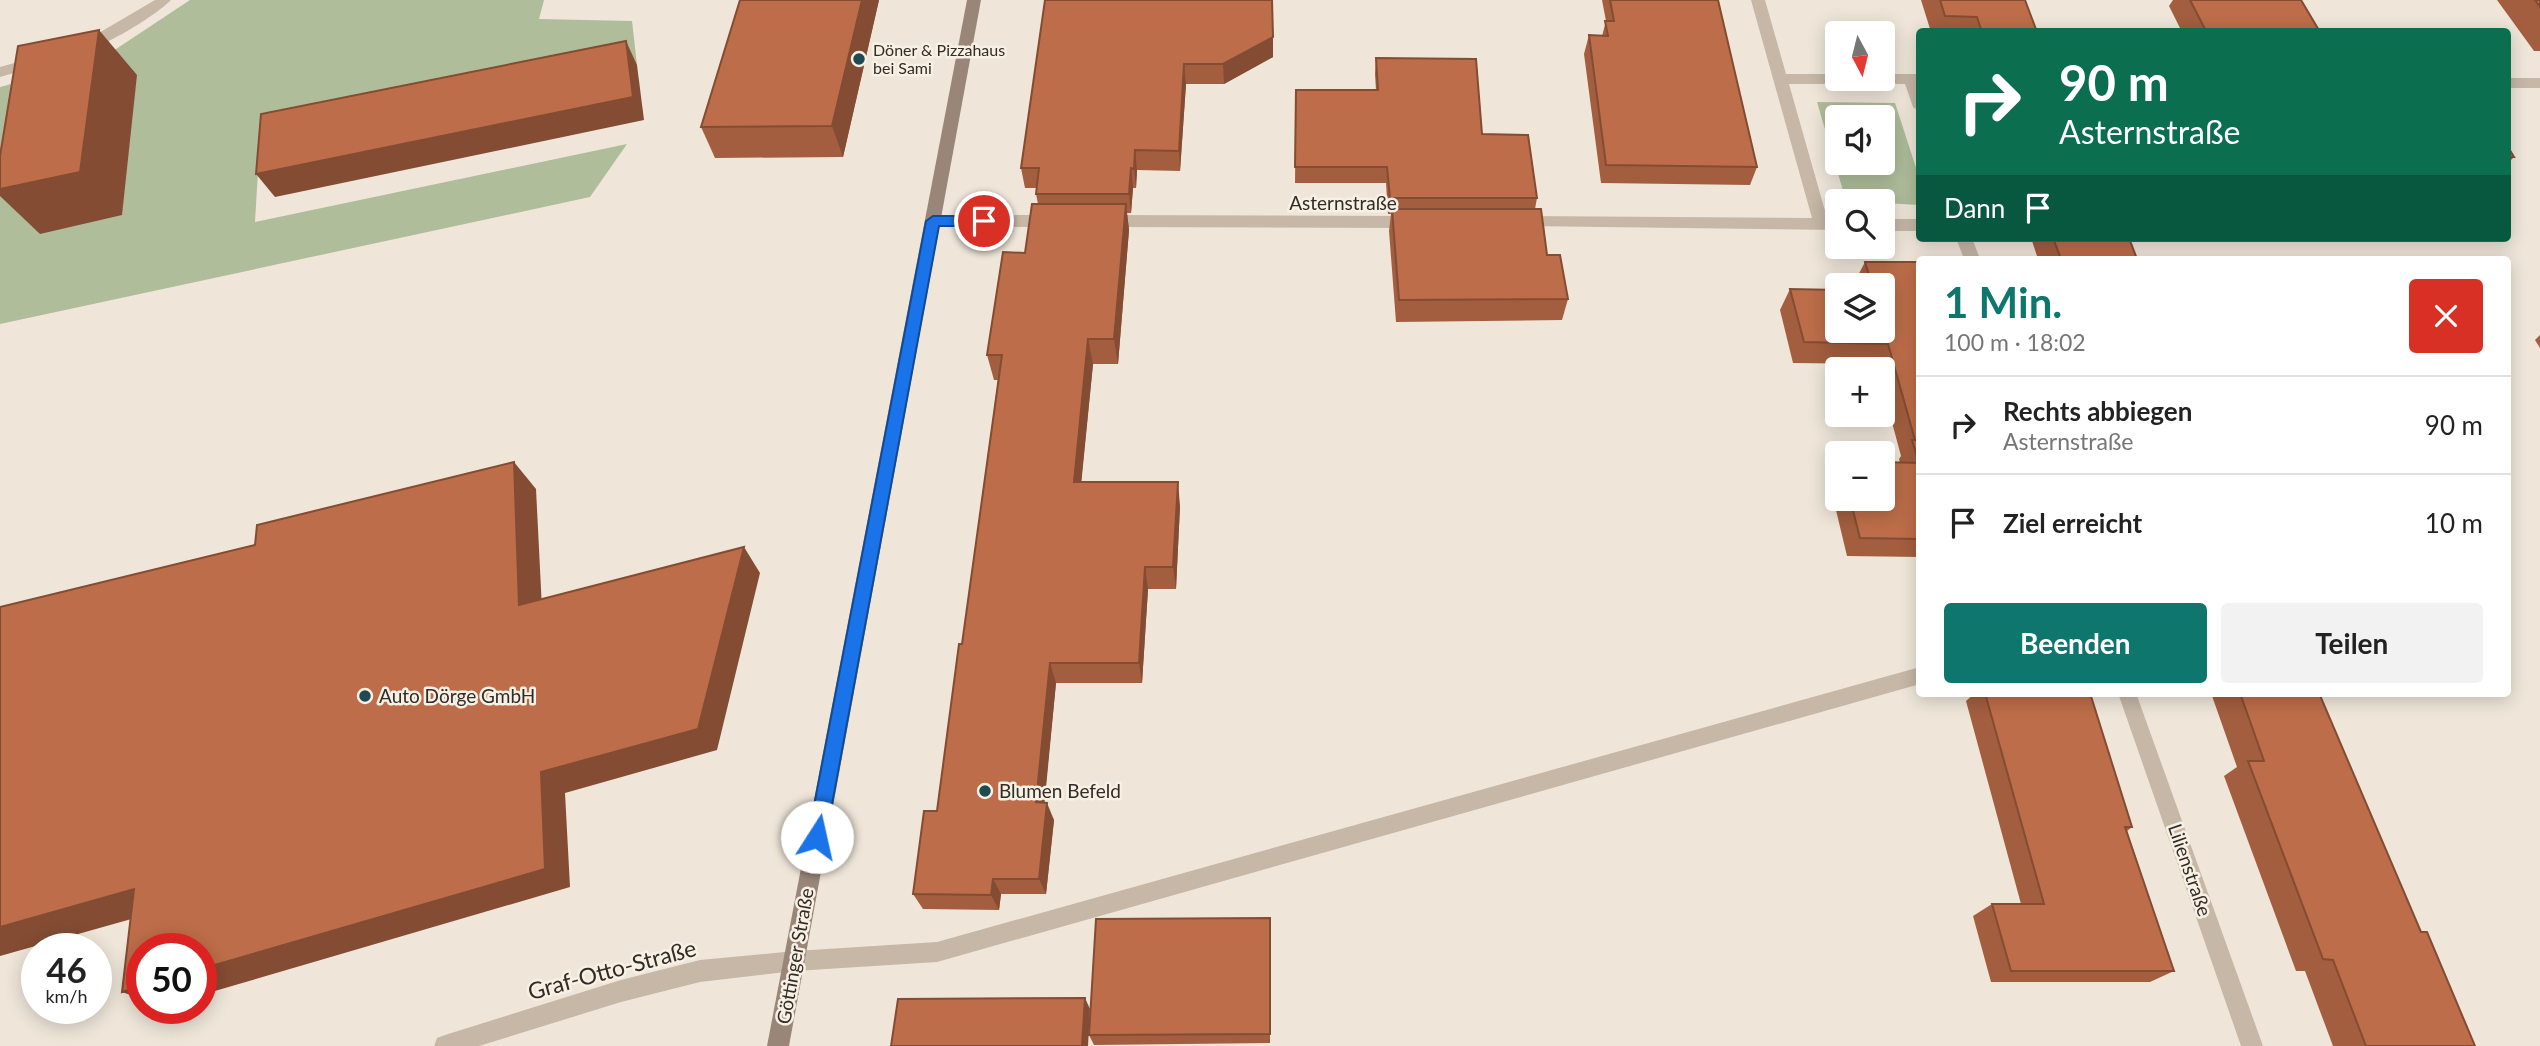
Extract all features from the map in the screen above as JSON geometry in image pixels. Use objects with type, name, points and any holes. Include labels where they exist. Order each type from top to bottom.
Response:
[{"type":"main road","name":"Göttinger Straße","points":[[778,1046],[974,0]]},
{"type":"street","points":[[0,72],[58,55],[107,36],[164,0]]},
{"type":"street","points":[[1758,0],[1821,223]]},
{"type":"street","points":[[1781,79],[1915,79]]},
{"type":"street","points":[[2511,83],[2540,83]]},
{"type":"street","name":"Asternstraße","points":[[933,221],[1430,222]]},
{"type":"street","points":[[1500,222],[1825,223]]},
{"type":"street","points":[[1895,225],[1916,225]]},
{"type":"street","name":"Graf-Otto-Straße","points":[[446,1046],[621,991],[700,971],[937,951],[1916,676]]},
{"type":"street","name":"Lilienstraße","points":[[2128,697],[2252,1046]]},
{"type":"green space","points":[[190,0],[544,0],[539,19],[632,21],[637,65],[279,137],[258,171],[255,222],[627,144],[590,197],[0,324],[0,87],[98,61]]},
{"type":"green space","points":[[1817,102],[1895,103],[1916,168],[1916,205],[1895,204],[1895,189],[1842,189],[1838,175],[1895,175],[1895,105],[1825,105],[1825,129]]},
{"type":"building","points":[[740,0],[862,0],[832,126],[701,127]]},
{"type":"building","points":[[1045,0],[1272,0],[1273,37],[1223,64],[1184,64],[1179,151],[1135,150],[1129,194],[1036,194],[1039,168],[1021,168]]},
{"type":"building","points":[[1610,0],[1718,0],[1757,167],[1606,165],[1589,35],[1608,36],[1605,21],[1614,21]]},
{"type":"building","points":[[1940,0],[2025,0],[2036,28],[1981,28],[1977,17],[1945,16]]},
{"type":"building","points":[[2190,0],[2301,0],[2318,28],[2204,28]]},
{"type":"building","points":[[99,30],[80,172],[0,189],[0,156],[18,46]]},
{"type":"building","points":[[626,41],[633,97],[256,174],[261,114]]},
{"type":"building","points":[[1376,58],[1476,59],[1482,134],[1528,135],[1537,198],[1390,198],[1387,167],[1295,167],[1296,90],[1378,90]]},
{"type":"building","points":[[1032,204],[1126,204],[1114,339],[1088,339],[1074,482],[1178,482],[1173,567],[1145,567],[1139,663],[1050,663],[1036,802],[1047,803],[1039,879],[993,879],[991,895],[913,894],[924,811],[937,811],[959,644],[962,644],[1002,355],[987,355],[1003,252],[1025,253]]},
{"type":"building","points":[[1392,209],[1541,209],[1547,255],[1560,255],[1568,299],[1399,300]]},
{"type":"building","points":[[2055,242],[2131,242],[2136,256],[2060,256]]},
{"type":"building","points":[[1865,262],[1916,262],[1916,453],[1912,440],[1915,440],[1895,369],[1895,357],[1892,357],[1888,344],[1846,343],[1895,343],[1895,273],[1868,273]]},
{"type":"building","points":[[1790,289],[1825,290],[1825,342],[1804,342]]},
{"type":"building","name":"Auto Dörge GmbH","points":[[514,462],[519,605],[744,547],[698,729],[541,772],[545,869],[217,964],[217,933],[129,933],[134,889],[0,927],[0,607],[255,545],[257,525]]},
{"type":"building","points":[[1895,462],[1916,463],[1916,539],[1860,538],[1853,511],[1895,511]]},
{"type":"building","points":[[1986,697],[2091,697],[2132,827],[2125,827],[2174,971],[2011,971],[1992,904],[2044,904]]},
{"type":"building","points":[[2241,697],[2321,697],[2421,932],[2427,932],[2475,1046],[2366,1046],[2333,960],[2323,959],[2248,761],[2264,761]]},
{"type":"building","points":[[1270,918],[1270,1034],[1089,1035],[1096,919]]},
{"type":"building","name":"Auto Dörge GmbH","points":[[126,958],[126,991],[122,992]]},
{"type":"building","points":[[1085,998],[1082,1046],[891,1046],[898,999]]},
{"type":"place","name":"Döner & Pizzahaus bei Sami","points":[[859,59]]},
{"type":"place","name":"Auto Dörge GmbH","points":[[365,696]]},
{"type":"place","name":"Blumen Befeld","points":[[985,791]]},
{"type":"route","points":[[817,837],[933,221],[984,221]]}]
